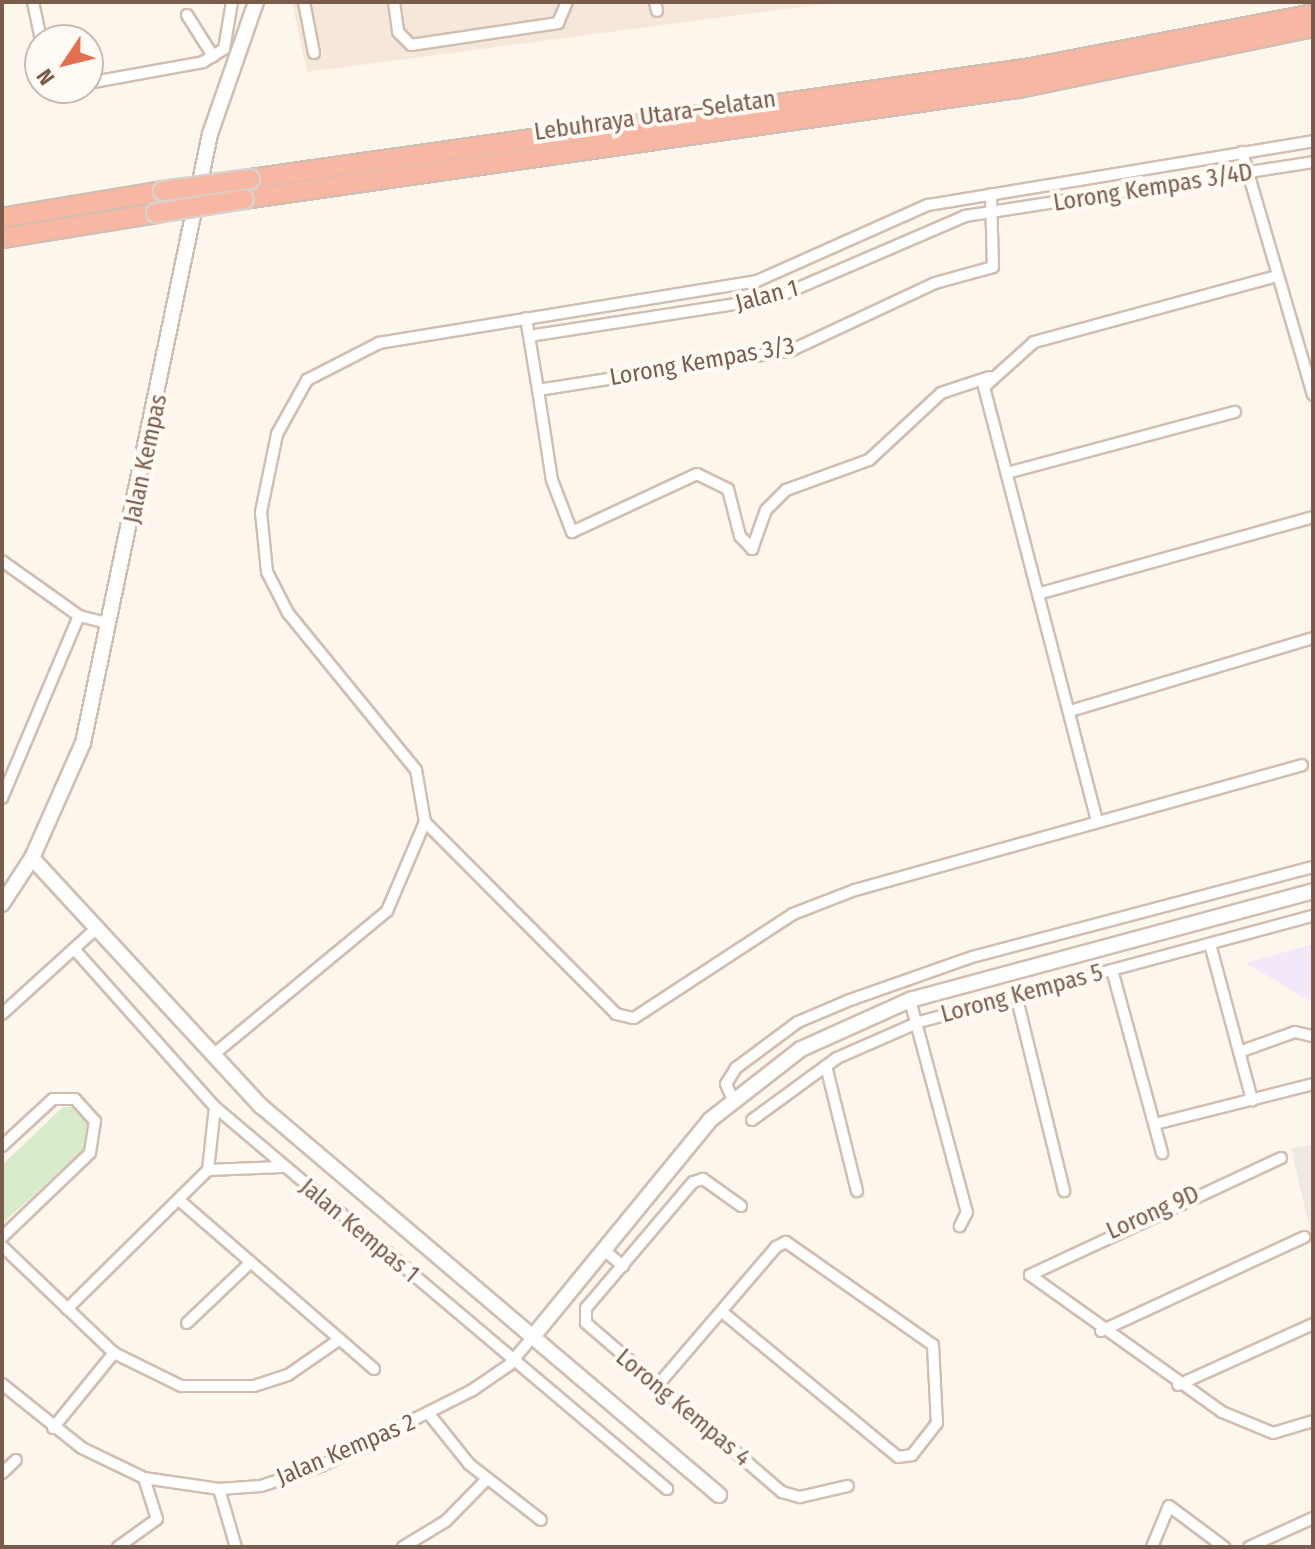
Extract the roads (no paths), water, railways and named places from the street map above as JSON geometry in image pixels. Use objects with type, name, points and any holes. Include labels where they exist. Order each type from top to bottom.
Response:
[{"type":"highway","name":"Lebuhraya Utara–Selatan","points":[[2,218],[163,191],[1031,68],[1313,14]]},
{"type":"highway","name":"Lebuhraya Utara–Selatan","points":[[2,238],[244,199],[1018,88],[1313,27]]},
{"type":"street","points":[[33,2],[37,24]]},
{"type":"street","points":[[104,81],[180,71],[230,51],[232,2]]},
{"type":"street","name":"Jalan Kempas","points":[[2,904],[32,858],[83,743],[210,134],[230,51],[256,2]]},
{"type":"street","points":[[304,2],[314,53]]},
{"type":"street","points":[[394,2],[404,41],[566,18],[567,2]]},
{"type":"street","points":[[187,15],[213,56]]},
{"type":"street","points":[[213,1055],[387,911],[425,822],[423,791],[404,752],[276,594],[261,512],[282,415],[320,369],[379,343],[757,281],[928,205],[1313,141]]},
{"type":"street","points":[[1242,152],[1313,395]]},
{"type":"street","name":"Lorong Kempas 3/4D","points":[[993,213],[1313,162]]},
{"type":"street","name":"Lorong Kempas 3/3","points":[[538,390],[792,350],[840,331],[935,283],[993,267],[991,194]]},
{"type":"street","name":"Jalan 1","points":[[529,336],[775,298],[949,221],[993,213]]},
{"type":"street","points":[[526,318],[552,480],[572,532],[697,474],[728,489],[740,536],[752,549],[766,510],[786,490],[869,460],[941,393],[989,377],[1034,342],[1277,276]]},
{"type":"street","points":[[989,377],[985,395],[1041,593],[1096,817]]},
{"type":"street","points":[[1007,473],[1235,412]]},
{"type":"street","points":[[1041,593],[1313,517]]},
{"type":"street","points":[[2,561],[79,616],[110,624]]},
{"type":"street","points":[[2,798],[79,616]]},
{"type":"street","points":[[1070,711],[1313,638]]},
{"type":"street","points":[[425,822],[616,1014],[634,1018],[793,914],[1096,817],[1302,765]]},
{"type":"street","points":[[32,858],[261,1106],[535,1334],[719,1495]]},
{"type":"street","points":[[732,1098],[726,1084],[736,1068],[798,1022],[850,1000],[972,957],[1313,867]]},
{"type":"street","points":[[535,1334],[732,1098],[801,1049],[910,1000],[1313,891]]},
{"type":"street","name":"Lorong Kempas 5","points":[[752,1120],[826,1066],[919,1022],[1313,916]]},
{"type":"street","points":[[2,1014],[97,928]]},
{"type":"street","points":[[1210,944],[1252,1100]]},
{"type":"street","name":"Jalan Kempas 1","points":[[75,950],[215,1107],[282,1167],[667,1489]]},
{"type":"street","points":[[1112,970],[1162,1153]]},
{"type":"street","points":[[1016,995],[1064,1191]]},
{"type":"street","points":[[910,1000],[919,1022],[967,1212],[960,1226]]},
{"type":"street","points":[[1239,1052],[1295,1032],[1313,1036]]},
{"type":"street","points":[[826,1066],[857,1191]]},
{"type":"street","points":[[1155,1124],[1313,1084]]},
{"type":"street","points":[[2,1146],[53,1099],[75,1099],[95,1121],[90,1153],[2,1237]]},
{"type":"street","points":[[67,1309],[208,1170],[215,1107]]},
{"type":"street","name":"Lorong 9D","points":[[1101,1331],[1030,1275],[1281,1158]]},
{"type":"street","points":[[208,1170],[282,1167]]},
{"type":"street","name":"Lorong Kempas 4","points":[[741,1206],[698,1178],[586,1308],[586,1323],[787,1495],[848,1486]]},
{"type":"street","points":[[179,1200],[374,1369]]},
{"type":"street","points":[[1101,1331],[1304,1237]]},
{"type":"street","points":[[657,1386],[776,1247],[791,1243],[933,1345],[937,1423],[904,1459],[722,1312]]},
{"type":"street","points":[[2,1246],[114,1353],[147,1374],[212,1390],[288,1375],[340,1339]]},
{"type":"street","points":[[604,1250],[623,1266]]},
{"type":"street","points":[[187,1323],[250,1263]]},
{"type":"street","points":[[1178,1385],[1313,1324]]},
{"type":"street","points":[[1101,1331],[1178,1385],[1273,1433],[1313,1421]]},
{"type":"street","name":"Jalan Kempas 2","points":[[2,1384],[53,1428],[144,1478],[219,1489],[289,1478],[429,1414],[513,1361],[535,1334]]},
{"type":"street","points":[[53,1428],[114,1353]]},
{"type":"street","points":[[429,1414],[486,1480],[541,1520]]},
{"type":"street","points":[[2,1473],[16,1460]]},
{"type":"street","points":[[118,1547],[157,1519],[144,1478]]},
{"type":"street","points":[[403,1547],[454,1515],[486,1480]]},
{"type":"street","points":[[219,1489],[236,1547]]},
{"type":"street","points":[[1152,1547],[1162,1510],[1169,1506],[1224,1547]]},
{"type":"street","points":[[1249,1547],[1313,1518]]}]
